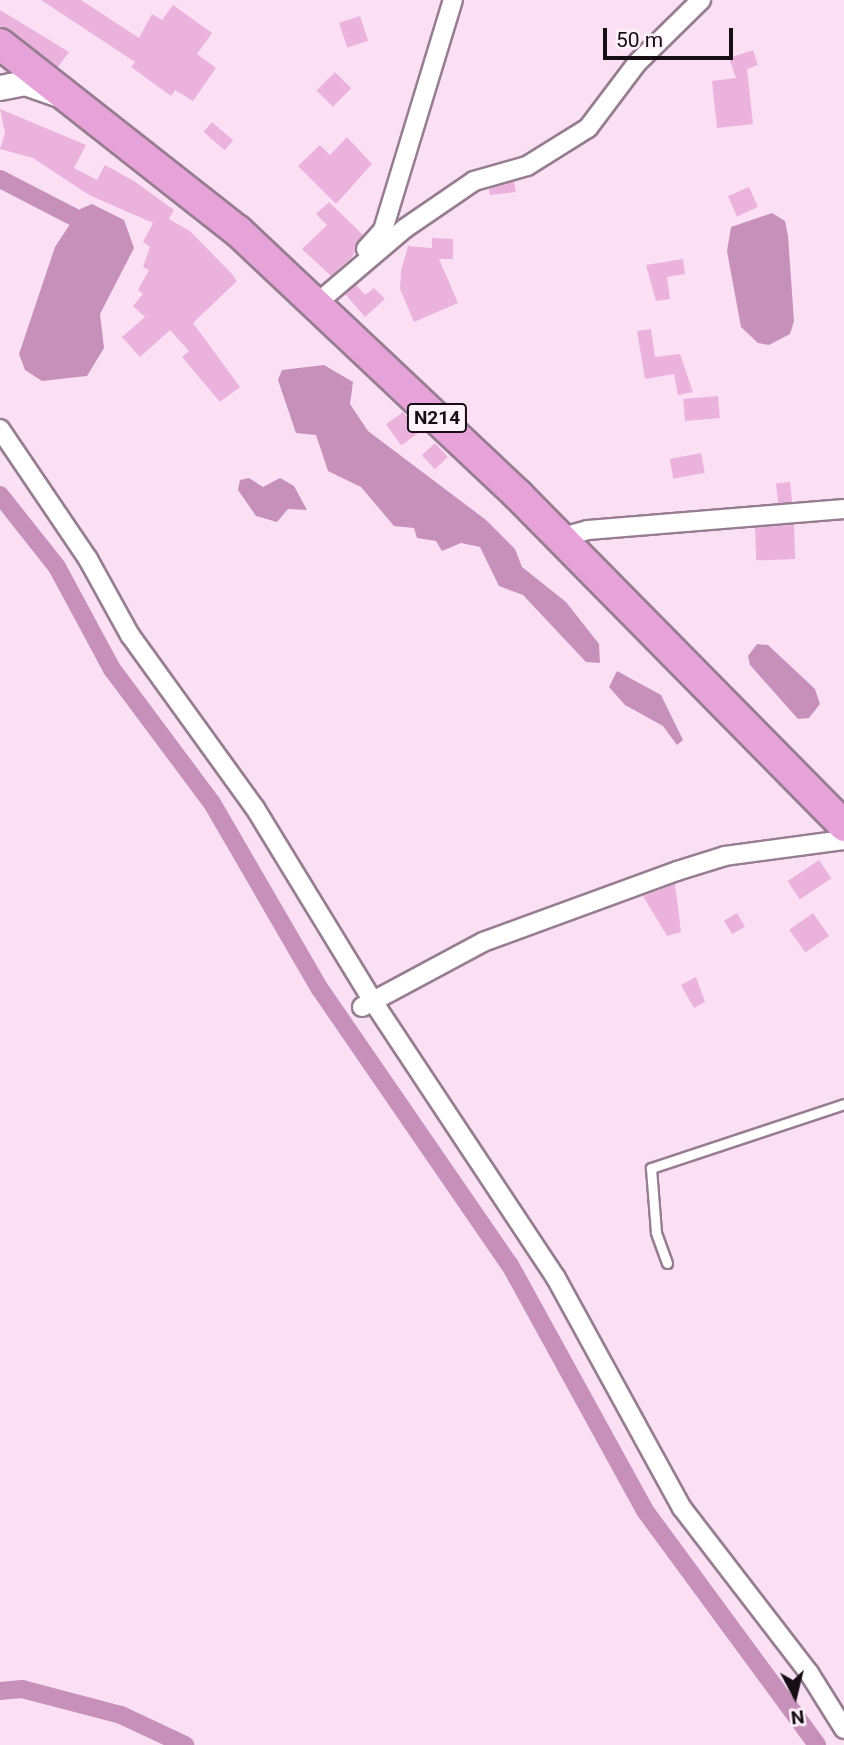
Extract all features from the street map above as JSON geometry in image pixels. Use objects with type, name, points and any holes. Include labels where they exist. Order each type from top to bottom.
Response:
[{"type":"highway","name":"N214","points":[[0,44],[238,232],[316,304],[560,538],[844,826]]},
{"type":"main road","points":[[0,88],[25,83],[74,100]]},
{"type":"street","points":[[316,304],[383,230],[453,0]]},
{"type":"street","points":[[316,304],[404,229],[474,181],[527,166],[588,128],[637,63],[701,0]]},
{"type":"street","points":[[0,429],[88,559],[130,635],[255,808],[368,1005],[556,1278],[682,1508],[809,1673],[844,1729]]},
{"type":"street","points":[[560,538],[588,530],[844,509]]},
{"type":"street","points":[[368,1005],[483,942],[677,871],[725,856],[844,839]]},
{"type":"lane","points":[[667,1262],[656,1232],[651,1168],[844,1104]]},
{"type":"shaded area","points":[[92,204],[124,220],[134,248],[100,314],[104,348],[87,376],[42,381],[25,370],[19,354],[55,247],[80,209]]},
{"type":"shaded area","points":[[772,213],[785,221],[794,321],[790,334],[769,345],[758,343],[741,327],[727,251],[731,227]]},
{"type":"shaded area","points":[[324,365],[353,382],[350,404],[368,431],[486,520],[515,549],[522,567],[566,602],[599,644],[600,663],[586,662],[523,595],[499,586],[480,547],[461,543],[442,551],[436,541],[417,538],[414,528],[394,526],[361,487],[328,471],[316,435],[296,433],[278,380],[282,370]]},
{"type":"shaded area","points":[[249,478],[263,487],[280,478],[294,486],[307,510],[288,509],[277,522],[256,516],[238,490],[240,480]]},
{"type":"shaded area","points":[[757,644],[768,645],[815,689],[820,704],[809,718],[798,719],[750,665],[748,656]]},
{"type":"shaded area","points":[[617,671],[661,695],[683,740],[677,745],[663,726],[625,705],[609,687]]},
{"type":"building","points":[[41,0],[81,0],[139,38],[152,14],[162,20],[173,5],[212,33],[197,54],[216,68],[193,101],[175,90],[171,96],[131,67],[135,62]]},
{"type":"building","points":[[0,10],[69,52],[58,67],[0,26]]},
{"type":"building","points":[[360,16],[368,41],[347,48],[339,23]]},
{"type":"building","points":[[753,50],[758,65],[747,69],[753,124],[717,128],[712,81],[736,78],[729,58]]},
{"type":"building","points":[[335,72],[351,88],[333,107],[317,90]]},
{"type":"building","points":[[0,109],[86,145],[74,168],[97,180],[105,165],[134,181],[174,210],[169,219],[190,231],[232,274],[237,281],[193,323],[240,387],[220,402],[182,357],[189,351],[170,330],[140,357],[122,337],[145,317],[133,306],[143,294],[138,290],[149,270],[143,267],[150,247],[143,242],[153,223],[89,195],[33,158],[0,149],[5,133]]},
{"type":"building","points":[[212,122],[233,140],[225,150],[203,132]]},
{"type":"building","points":[[347,137],[372,164],[336,204],[298,166],[320,145],[330,155]]},
{"type":"building","points":[[514,181],[516,192],[490,195],[489,189]]},
{"type":"building","points":[[749,187],[758,207],[737,216],[728,196]]},
{"type":"building","points":[[329,202],[363,235],[352,257],[331,276],[302,249],[327,225],[316,214]]},
{"type":"building","points":[[432,238],[453,239],[453,259],[439,259],[458,303],[414,322],[400,289],[401,271],[408,246],[432,248]]},
{"type":"building","points":[[683,259],[685,274],[667,277],[670,299],[656,301],[646,265]]},
{"type":"building","points":[[356,285],[365,295],[374,288],[385,299],[365,317],[345,294]]},
{"type":"building","points":[[651,329],[655,357],[680,354],[693,392],[678,395],[674,374],[645,379],[637,331]]},
{"type":"building","points":[[718,396],[720,418],[685,421],[683,399]]},
{"type":"building","points":[[403,412],[418,433],[401,445],[386,424]]},
{"type":"building","points":[[435,443],[448,457],[435,469],[422,455]]},
{"type":"building","points":[[701,453],[705,473],[673,479],[670,459]]},
{"type":"building","points":[[790,482],[792,502],[778,503],[776,483]]},
{"type":"building","points":[[794,525],[795,559],[756,560],[755,526]]},
{"type":"building","points":[[819,860],[831,878],[800,899],[787,881]]},
{"type":"building","points":[[675,884],[681,932],[667,936],[643,896]]},
{"type":"building","points":[[737,913],[745,927],[732,934],[724,920]]},
{"type":"building","points":[[813,913],[829,936],[805,953],[789,930]]},
{"type":"building","points":[[696,977],[705,1002],[694,1008],[681,985]]},
{"type":"waterway","points":[[0,179],[74,217]]},
{"type":"waterway","points":[[0,495],[57,567],[112,669],[212,803],[320,989],[510,1265],[646,1512],[817,1745]]},
{"type":"waterway","points":[[0,1691],[22,1689],[121,1715],[185,1745]]}]
